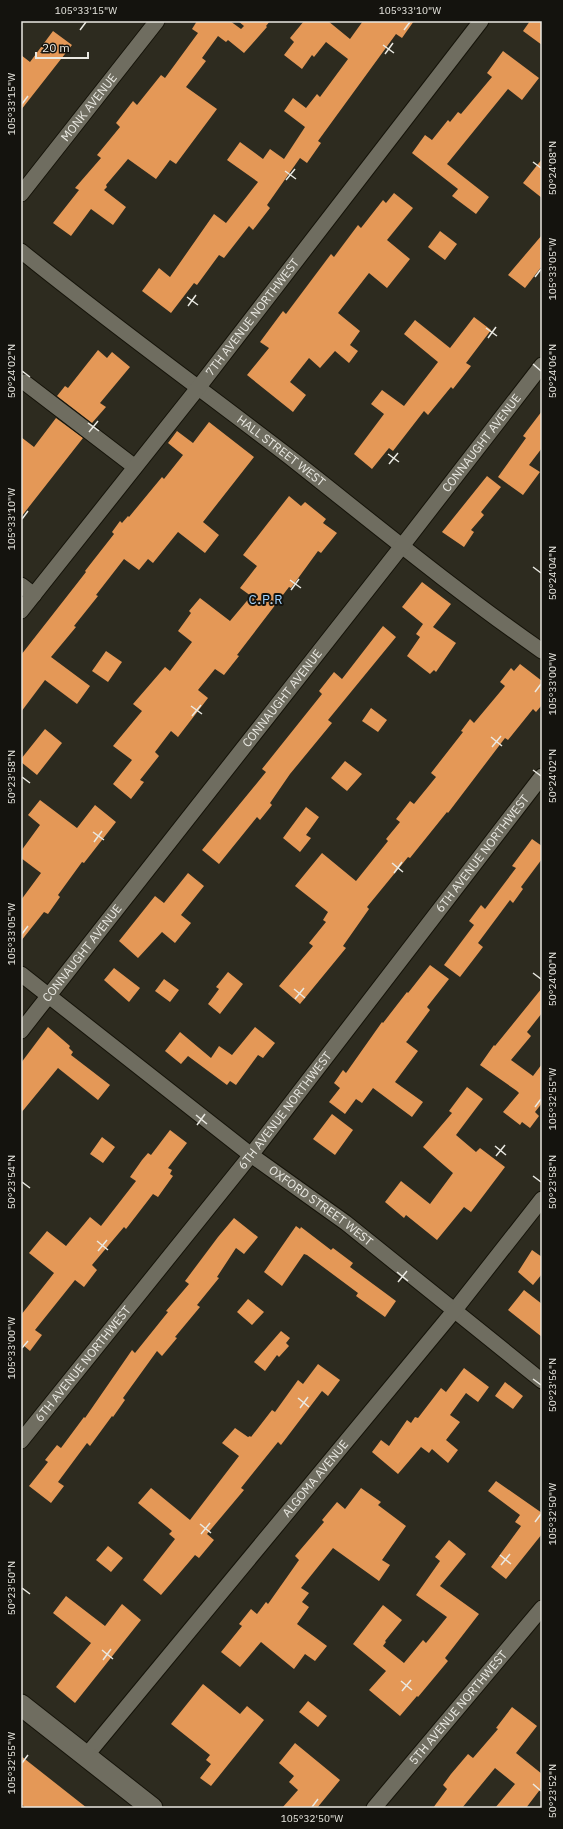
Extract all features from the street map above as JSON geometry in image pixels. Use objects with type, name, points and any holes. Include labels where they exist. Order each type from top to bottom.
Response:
[{"type":"street","name":"MONK AVENUE","points":[[21,194],[157,21]]},
{"type":"street","name":"7TH AVENUE NORTHWEST","points":[[21,611],[198,388],[481,21]]},
{"type":"street","name":"HALL STREET WEST","points":[[21,251],[86,304],[198,388],[499,621],[542,651]]},
{"type":"street","name":"CONNAUGHT AVENUE","points":[[21,1032],[542,365]]},
{"type":"street","points":[[24,382],[135,467]]},
{"type":"street","points":[[21,585],[34,595]]},
{"type":"street","name":"6TH AVENUE NORTHWEST","points":[[21,1440],[251,1155],[542,776]]},
{"type":"street","name":"OXFORD STREET WEST","points":[[21,974],[251,1155],[346,1223],[542,1381]]},
{"type":"street","name":"ALGOMA AVENUE","points":[[86,1756],[454,1311],[542,1199]]},
{"type":"street","name":"5TH AVENUE NORTHWEST","points":[[374,1808],[542,1608]]},
{"type":"street","points":[[21,1705],[152,1808]]},
{"type":"building","points":[[197,21],[230,21],[241,29],[244,26],[238,21],[270,21],[266,26],[267,27],[244,53],[228,40],[226,42],[218,36],[202,58],[206,61],[186,87],[217,109],[176,164],[170,160],[156,179],[128,159],[106,185],[107,187],[104,190],[126,207],[113,225],[91,209],[71,236],[53,223],[79,190],[75,188],[101,158],[97,155],[120,127],[116,123],[133,101],[137,105],[161,75],[165,78],[198,33],[192,29]]},
{"type":"building","points":[[304,21],[328,21],[350,39],[363,21],[414,21],[402,38],[396,34],[318,141],[321,143],[307,163],[300,158],[267,205],[270,208],[253,230],[249,226],[224,258],[219,255],[197,285],[194,283],[171,313],[142,291],[159,268],[170,277],[214,214],[226,223],[258,182],[227,160],[240,142],[263,159],[270,149],[284,159],[305,127],[284,111],[293,98],[306,108],[317,94],[320,97],[348,59],[326,42],[314,57],[312,55],[302,69],[284,55],[294,42],[290,38]]},
{"type":"building","points":[[530,21],[542,21],[542,45],[523,31]]},
{"type":"building","points":[[53,31],[72,45],[21,110],[21,55],[30,62]]},
{"type":"building","points":[[503,51],[539,78],[522,100],[508,89],[447,164],[489,197],[476,214],[452,196],[458,189],[412,153],[425,135],[432,140],[448,120],[450,122],[458,112],[461,114],[492,77],[487,73]]},
{"type":"building","points":[[542,159],[542,198],[523,183]]},
{"type":"building","points":[[394,193],[413,208],[387,240],[410,259],[387,288],[369,273],[338,313],[360,331],[350,345],[358,351],[349,363],[335,351],[320,368],[309,358],[290,382],[306,395],[293,412],[247,375],[269,348],[260,342],[283,311],[286,314],[331,254],[334,257],[358,225],[361,228],[383,200],[386,203]]},
{"type":"building","points":[[440,231],[457,244],[445,260],[428,247]]},
{"type":"building","points":[[542,235],[542,266],[525,288],[508,275]]},
{"type":"building","points":[[474,317],[491,330],[466,363],[471,366],[453,389],[451,387],[428,415],[424,411],[393,451],[389,448],[372,469],[354,454],[384,414],[371,404],[382,390],[404,406],[438,362],[404,334],[415,320],[450,348]]},
{"type":"building","points":[[98,350],[107,358],[112,352],[130,367],[100,403],[106,407],[92,423],[57,396],[65,386],[68,388]]},
{"type":"building","points":[[542,411],[542,448],[529,465],[540,472],[523,495],[498,477],[526,438],[523,436]]},
{"type":"building","points":[[56,418],[83,438],[21,517],[21,437],[34,447]]},
{"type":"building","points":[[209,422],[254,457],[203,522],[219,535],[205,553],[178,532],[153,563],[148,559],[139,570],[124,559],[96,595],[98,596],[74,626],[76,627],[51,657],[90,686],[77,704],[45,680],[21,712],[21,655],[86,572],[85,571],[114,534],[112,532],[120,521],[122,523],[128,516],[129,517],[162,477],[164,479],[183,455],[168,443],[177,431],[193,443]]},
{"type":"building","points":[[487,476],[501,487],[481,512],[484,515],[471,530],[474,532],[464,547],[442,532]]},
{"type":"building","points":[[289,496],[301,506],[305,502],[326,519],[323,523],[337,533],[321,553],[318,551],[291,588],[289,587],[237,655],[239,656],[224,675],[215,669],[198,690],[208,698],[178,737],[171,731],[155,752],[159,756],[140,780],[144,782],[131,799],[113,784],[132,760],[113,746],[142,711],[133,704],[165,667],[170,671],[192,642],[178,631],[191,613],[189,611],[200,598],[230,621],[251,596],[240,588],[257,566],[243,555]]},
{"type":"building","points":[[422,582],[451,604],[433,627],[456,643],[436,672],[434,670],[430,674],[407,656],[420,637],[416,634],[423,624],[402,607]]},
{"type":"building","points":[[383,626],[396,637],[328,720],[332,723],[290,774],[270,803],[272,805],[260,820],[257,817],[219,864],[202,850],[266,772],[262,769],[322,694],[319,691],[334,672],[342,679]]},
{"type":"building","points":[[106,651],[122,662],[108,682],[92,671]]},
{"type":"building","points":[[520,664],[542,681],[542,705],[536,712],[533,709],[508,740],[505,738],[448,813],[447,812],[410,858],[408,857],[367,907],[369,909],[343,946],[346,948],[300,1004],[279,986],[313,946],[309,943],[326,922],[323,920],[328,912],[295,886],[322,853],[356,881],[388,841],[386,839],[400,822],[396,819],[410,801],[414,804],[436,777],[431,773],[463,732],[461,731],[470,719],[474,723],[505,686],[500,682],[511,668],[514,671]]},
{"type":"building","points":[[371,708],[387,720],[378,732],[362,721]]},
{"type":"building","points":[[45,729],[62,743],[37,775],[21,762],[21,759]]},
{"type":"building","points":[[345,761],[362,774],[347,791],[331,778]]},
{"type":"building","points":[[40,800],[77,828],[95,805],[116,822],[84,863],[82,862],[58,895],[60,897],[48,914],[44,912],[21,941],[21,900],[41,873],[21,858],[21,851],[40,825],[28,815]]},
{"type":"building","points":[[306,807],[319,817],[306,835],[311,838],[300,852],[283,838]]},
{"type":"building","points":[[532,839],[542,846],[542,859],[521,887],[523,889],[513,903],[510,900],[478,943],[483,947],[460,977],[444,965],[474,925],[469,921],[481,905],[485,909],[516,868],[512,866]]},
{"type":"building","points":[[188,873],[204,886],[181,915],[191,923],[175,943],[162,932],[138,958],[119,941],[155,896],[164,903]]},
{"type":"building","points":[[430,965],[449,979],[427,1007],[430,1010],[406,1042],[418,1051],[395,1082],[423,1102],[412,1117],[373,1088],[362,1103],[356,1099],[345,1114],[329,1102],[340,1088],[334,1083],[343,1070],[346,1073],[382,1022],[383,1023]]},
{"type":"building","points":[[114,968],[140,988],[129,1002],[104,980]]},
{"type":"building","points":[[228,972],[243,984],[220,1014],[208,1004],[219,989],[216,987]]},
{"type":"building","points":[[164,979],[179,990],[170,1002],[155,991]]},
{"type":"building","points":[[542,988],[542,1013],[527,1032],[531,1036],[511,1060],[533,1076],[542,1064],[542,1103],[535,1112],[539,1116],[530,1128],[522,1122],[520,1125],[503,1112],[519,1093],[480,1065],[494,1045],[495,1046]]},
{"type":"building","points":[[48,1027],[70,1046],[69,1048],[73,1052],[71,1055],[110,1085],[98,1100],[58,1068],[21,1113],[21,1063]]},
{"type":"building","points":[[255,1027],[275,1043],[263,1058],[258,1055],[236,1085],[230,1081],[227,1085],[188,1056],[181,1064],[165,1051],[180,1032],[211,1058],[219,1046],[232,1055]]},
{"type":"building","points":[[467,1087],[483,1099],[456,1135],[476,1152],[480,1148],[505,1167],[471,1212],[464,1207],[437,1240],[406,1215],[404,1218],[385,1202],[401,1181],[430,1204],[453,1173],[423,1147],[452,1113],[449,1111]]},
{"type":"building","points":[[332,1114],[353,1130],[335,1155],[313,1139]]},
{"type":"building","points":[[170,1130],[187,1143],[168,1168],[172,1170],[170,1174],[173,1176],[158,1197],[153,1194],[126,1229],[124,1227],[92,1265],[97,1270],[84,1287],[75,1280],[35,1330],[42,1335],[30,1351],[23,1345],[21,1348],[21,1315],[54,1273],[29,1253],[47,1231],[66,1246],[90,1217],[101,1226],[136,1181],[130,1177],[142,1160],[148,1153],[151,1155]]},
{"type":"building","points":[[102,1137],[115,1147],[103,1163],[90,1154]]},
{"type":"building","points":[[234,1218],[258,1237],[244,1254],[236,1248],[217,1277],[219,1278],[197,1305],[200,1307],[175,1337],[177,1338],[162,1356],[157,1351],[123,1398],[125,1400],[113,1417],[112,1416],[90,1446],[87,1443],[58,1482],[64,1486],[51,1503],[29,1486],[48,1462],[45,1460],[57,1445],[61,1448],[84,1417],[85,1418],[132,1350],[135,1353],[168,1312],[166,1311],[189,1284],[185,1281]]},
{"type":"building","points":[[296,1226],[300,1229],[301,1227],[331,1250],[333,1248],[353,1263],[350,1267],[396,1301],[385,1317],[356,1296],[358,1293],[307,1255],[304,1254],[282,1286],[264,1272]]},
{"type":"building","points":[[532,1250],[542,1257],[542,1274],[533,1285],[518,1272]]},
{"type":"building","points":[[524,1290],[542,1304],[542,1337],[508,1310]]},
{"type":"building","points":[[248,1299],[264,1312],[252,1325],[237,1312]]},
{"type":"building","points":[[281,1331],[290,1338],[286,1343],[289,1346],[279,1357],[277,1355],[265,1371],[254,1362]]},
{"type":"building","points":[[318,1364],[340,1380],[328,1396],[322,1391],[281,1445],[278,1442],[241,1488],[244,1490],[207,1534],[214,1540],[199,1558],[195,1555],[161,1595],[143,1580],[175,1539],[169,1534],[172,1531],[138,1503],[151,1488],[190,1520],[239,1456],[222,1443],[235,1428],[248,1437],[251,1437],[272,1410],[275,1412],[298,1380],[303,1384]]},
{"type":"building","points":[[464,1368],[489,1387],[478,1402],[466,1393],[450,1415],[460,1422],[446,1440],[458,1450],[448,1463],[432,1449],[429,1453],[421,1447],[398,1474],[372,1452],[381,1440],[389,1446],[407,1420],[411,1423],[415,1417],[418,1418],[441,1388],[446,1392]]},
{"type":"building","points":[[505,1382],[523,1396],[513,1409],[495,1396]]},
{"type":"building","points":[[496,1481],[542,1513],[542,1534],[506,1579],[491,1567],[521,1526],[515,1522],[520,1515],[488,1491]]},
{"type":"building","points":[[361,1488],[381,1502],[378,1505],[406,1526],[382,1560],[390,1565],[379,1581],[333,1548],[301,1588],[309,1593],[302,1602],[309,1607],[297,1624],[327,1646],[315,1661],[305,1654],[294,1669],[261,1642],[240,1667],[221,1652],[242,1626],[239,1624],[251,1609],[257,1614],[266,1602],[268,1604],[299,1560],[295,1556],[324,1522],[322,1520],[337,1502],[345,1509]]},
{"type":"building","points":[[449,1540],[466,1554],[440,1586],[479,1614],[445,1658],[448,1661],[400,1716],[369,1690],[386,1671],[353,1644],[383,1605],[402,1620],[385,1641],[386,1642],[383,1646],[404,1663],[423,1640],[426,1643],[447,1617],[416,1595],[440,1561],[435,1557]]},
{"type":"building","points":[[108,1546],[123,1558],[111,1572],[96,1560]]},
{"type":"building","points":[[66,1596],[105,1626],[122,1604],[141,1620],[75,1703],[56,1687],[91,1643],[53,1613]]},
{"type":"building","points":[[203,1684],[240,1714],[247,1706],[264,1720],[211,1786],[200,1778],[211,1764],[206,1760],[210,1755],[171,1724]]},
{"type":"building","points":[[308,1701],[327,1716],[318,1727],[299,1712]]},
{"type":"building","points":[[512,1707],[537,1726],[516,1753],[542,1774],[542,1787],[526,1808],[495,1808],[515,1784],[495,1768],[462,1808],[433,1808],[447,1789],[443,1785],[451,1774],[468,1754],[473,1758],[498,1729],[496,1728]]},
{"type":"building","points":[[295,1743],[340,1780],[317,1808],[282,1808],[298,1790],[289,1782],[294,1776],[279,1763]]},
{"type":"building","points":[[21,1756],[87,1808],[26,1808],[21,1804]]},
{"type":"district","name":"C.P.R","points":[[266,599]]}]
